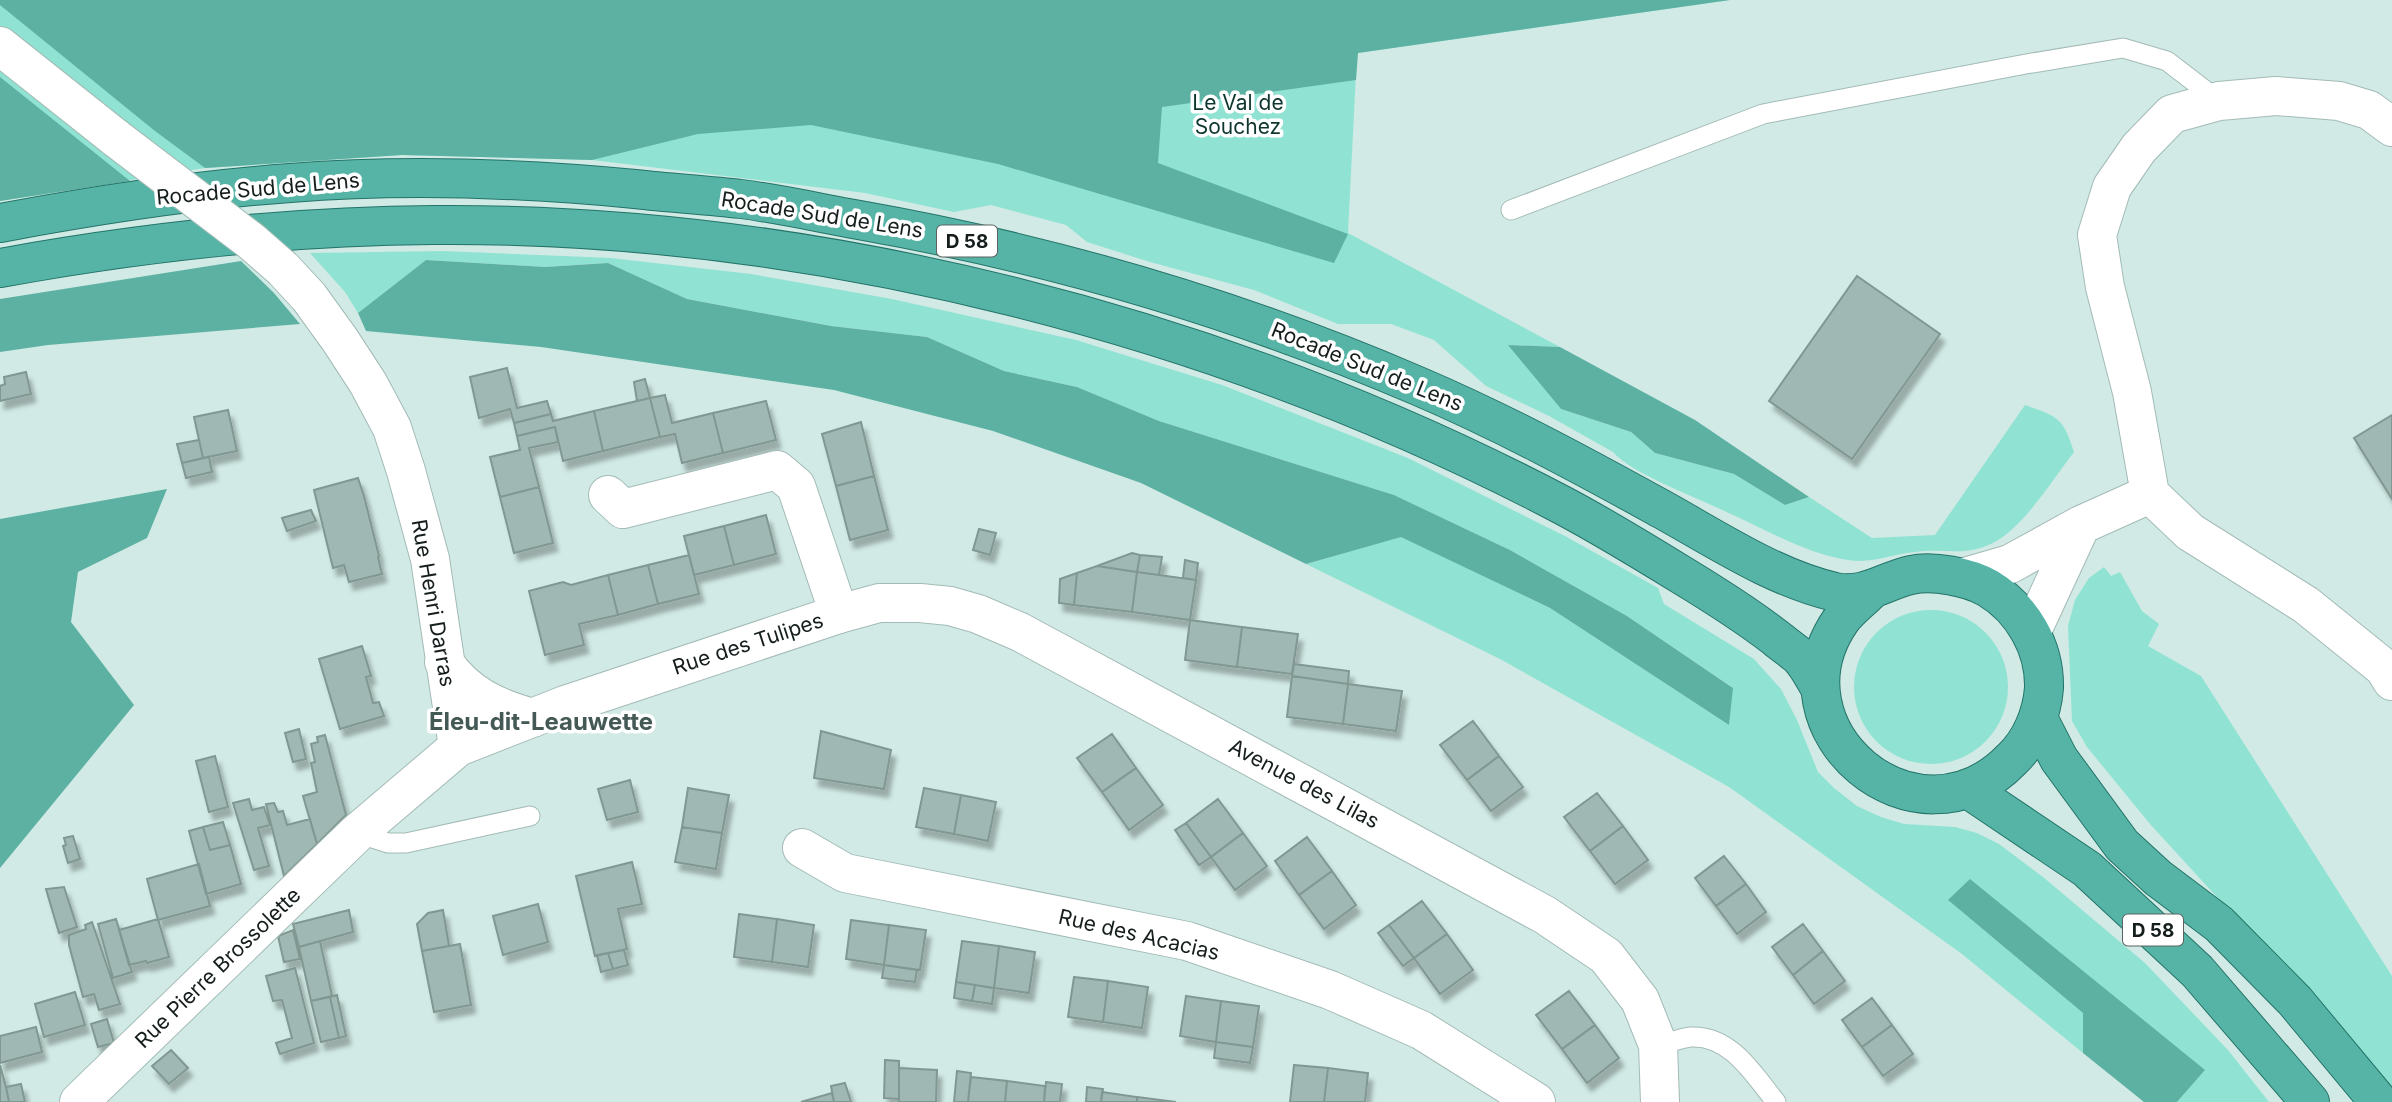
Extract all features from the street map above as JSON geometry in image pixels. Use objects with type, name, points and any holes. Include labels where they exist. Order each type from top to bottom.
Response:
[{"type":"highway","name":"Rocade Sud de Lens","points":[[0,223],[156,197],[293,183],[404,178],[546,181],[745,200],[930,233],[1107,275],[1278,330],[1415,385],[1512,428],[1757,562],[1843,594],[1869,592]]},
{"type":"highway","name":"Rocade Sud de Lens","points":[[0,268],[113,248],[217,236],[433,225],[536,226],[700,239],[911,272],[1078,313],[1234,364],[1325,397],[1502,474],[1590,520],[1737,608],[1801,657],[1821,688]]},
{"type":"highway","points":[[1915,573],[1965,578],[1992,590],[2015,609],[2031,633],[2041,660],[2044,689],[2038,718],[2023,749],[1999,773],[1968,789],[1927,795],[1887,786],[1853,762],[1830,729],[1821,688],[1825,651],[1842,618],[1869,592],[1915,573]]},
{"type":"highway","name":"D 58","points":[[2038,718],[2059,759],[2122,845],[2158,878],[2219,924],[2295,1001],[2379,1102]]},
{"type":"highway","name":"D 58","points":[[1968,789],[2087,869],[2197,971],[2310,1102]]},
{"type":"street","name":"Rue Henri Darras","points":[[0,46],[42,82],[251,241],[283,269],[309,298],[340,340],[368,383],[392,428],[406,471],[430,559],[458,747]]},
{"type":"street","points":[[2392,127],[2369,110],[2339,101],[2276,96],[2218,100],[2172,114],[2139,148],[2112,187],[2097,235],[2105,287],[2132,392],[2150,494],[2190,533],[2306,605],[2384,668],[2392,681]]},
{"type":"street","name":"Rue des Tulipes","points":[[458,747],[565,705],[839,614],[796,486],[777,470],[623,509],[608,495]]},
{"type":"street","points":[[1965,578],[2010,564],[2081,525],[2150,494]]},
{"type":"street","points":[[2031,633],[2081,525]]},
{"type":"street","name":"Avenue des Lilas","points":[[839,614],[879,603],[950,606],[978,614],[1020,632],[1545,915],[1606,956],[1640,1000],[1658,1045],[1660,1102]]},
{"type":"street","points":[[444,662],[454,676],[480,699],[507,711],[533,718]]},
{"type":"street","name":"Rue Pierre Brossolette","points":[[79,1102],[357,833],[458,747]]},
{"type":"street","name":"Rue des Acacias","points":[[802,848],[845,873],[1187,941],[1317,986],[1421,1030],[1536,1102]]},
{"type":"lane","points":[[1511,210],[1763,114],[2123,48],[2167,61],[2218,100]]},
{"type":"lane","points":[[357,833],[388,843],[407,843],[530,816]]},
{"type":"lane","points":[[1658,1045],[1692,1037],[1716,1042],[1735,1052],[1776,1102]]},
{"type":"green space","name":"Le Val de Souchez","points":[[0,0],[1730,0],[1357,53],[1348,233],[1560,347],[1509,345],[1561,409],[1631,432],[1655,453],[1734,474],[1785,505],[1809,497],[1872,538],[1935,535],[2025,405],[2058,420],[2074,452],[2027,514],[2005,536],[1993,543],[1973,550],[1926,551],[1865,561],[1848,560],[1799,546],[1648,476],[1613,452],[1549,416],[1486,386],[1434,340],[1391,324],[1338,324],[1254,290],[1087,242],[1066,225],[991,205],[954,212],[865,193],[592,160],[402,155],[205,168],[0,201]]},
{"type":"green space","name":"Le Val de Souchez","points":[[0,0],[1730,0],[1358,53],[1356,80],[1162,107],[1158,163],[1348,234],[1334,263],[998,164],[811,125],[698,134],[592,160],[402,155],[205,168],[155,131],[0,5]]},
{"type":"green space","points":[[0,77],[130,181],[0,201]]},
{"type":"green space","points":[[442,251],[611,258],[751,274],[892,299],[1076,340],[1222,385],[1408,458],[1565,536],[1658,588],[1664,604],[1754,659],[1781,689],[1818,772],[1834,788],[1857,806],[1881,817],[1904,824],[1955,827],[1977,833],[1999,844],[2043,877],[2145,963],[2228,1050],[2269,1102],[2177,1102],[2205,1070],[1948,900],[2083,1013],[2083,1053],[1962,954],[1729,787],[1500,659],[1306,564],[1401,536],[1550,608],[1729,725],[1732,687],[1627,616],[1510,550],[1394,495],[1159,421],[1077,387],[1004,371],[927,337],[831,326],[687,299],[608,263],[545,267],[426,260],[358,313],[345,292],[310,253]]},
{"type":"green space","points":[[426,260],[545,267],[608,263],[687,299],[831,326],[927,337],[1004,371],[1077,387],[1159,421],[1394,495],[1510,550],[1627,616],[1733,688],[1729,725],[1550,608],[1401,537],[1306,564],[1141,483],[993,431],[834,390],[541,347],[366,331],[358,313]]},
{"type":"green space","points":[[241,261],[274,293],[300,324],[48,345],[0,352],[0,299]]},
{"type":"green space","points":[[1508,345],[1560,347],[1695,420],[1809,497],[1785,505],[1734,474],[1655,453],[1631,432],[1561,409]]},
{"type":"green space","points":[[167,489],[147,538],[78,572],[71,622],[134,705],[0,868],[0,519]]},
{"type":"green space","points":[[2104,567],[2111,576],[2120,572],[2142,611],[2159,624],[2148,646],[2201,676],[2392,976],[2392,1095],[2150,824],[2087,747],[2072,721],[2068,626],[2075,600],[2089,578]]},
{"type":"green space","points":[[1931,610],[1960,616],[1985,633],[2002,658],[2008,687],[2002,716],[1985,741],[1960,758],[1931,764],[1902,758],[1877,741],[1860,716],[1854,687],[1860,658],[1877,633],[1902,616]]},
{"type":"green space","points":[[1970,879],[2205,1070],[2177,1102],[2144,1102],[2083,1053],[2083,1013],[1948,900]]},
{"type":"building","points":[[1857,276],[1940,334],[1852,459],[1769,401]]},
{"type":"building","points":[[507,368],[517,408],[547,401],[551,414],[514,423],[510,409],[479,418],[470,377]]},
{"type":"building","points":[[26,372],[31,394],[0,401],[0,386],[5,384],[4,377]]},
{"type":"building","points":[[645,379],[650,398],[637,401],[634,382]]},
{"type":"building","points":[[665,395],[672,423],[713,413],[723,453],[682,463],[675,434],[660,437],[650,398]]},
{"type":"building","points":[[650,398],[660,437],[603,451],[594,411]]},
{"type":"building","points":[[766,401],[776,440],[723,453],[713,413]]},
{"type":"building","points":[[228,410],[237,451],[203,458],[194,417]]},
{"type":"building","points":[[594,411],[603,451],[563,461],[555,427],[517,436],[514,423],[551,414],[553,421]]},
{"type":"building","points":[[2392,415],[2392,499],[2354,438]]},
{"type":"building","points":[[861,422],[874,476],[836,486],[822,434]]},
{"type":"building","points":[[555,427],[558,442],[529,448],[539,487],[500,497],[490,457],[520,450],[517,436]]},
{"type":"building","points":[[199,440],[203,458],[182,463],[177,444]]},
{"type":"building","points":[[209,457],[212,472],[186,478],[182,463]]},
{"type":"building","points":[[874,476],[888,530],[850,540],[836,486]]},
{"type":"building","points":[[358,478],[382,574],[349,582],[344,565],[333,568],[314,490]]},
{"type":"building","points":[[539,487],[553,543],[514,553],[500,497]]},
{"type":"building","points":[[311,510],[316,521],[287,531],[282,518]]},
{"type":"building","points":[[766,515],[776,554],[734,565],[724,526]]},
{"type":"building","points":[[724,526],[734,565],[694,575],[684,536]]},
{"type":"building","points":[[979,529],[996,533],[990,555],[973,550]]},
{"type":"building","points":[[1132,553],[1140,555],[1137,572],[1097,566]]},
{"type":"building","points":[[689,555],[699,594],[658,604],[648,565]]},
{"type":"building","points":[[1140,555],[1162,557],[1159,575],[1137,572]]},
{"type":"building","points":[[1185,560],[1198,563],[1196,580],[1183,578]]},
{"type":"building","points":[[648,565],[658,604],[618,615],[608,575]]},
{"type":"building","points":[[1097,566],[1137,572],[1132,612],[1074,605],[1077,573]]},
{"type":"building","points":[[1137,572],[1196,580],[1190,620],[1132,612]]},
{"type":"building","points":[[1077,573],[1074,605],[1059,603],[1060,579]]},
{"type":"building","points":[[608,575],[618,615],[579,624],[584,645],[545,655],[529,591],[563,582],[571,585]]},
{"type":"building","points":[[1190,620],[1242,627],[1237,667],[1185,660]]},
{"type":"building","points":[[1242,627],[1298,634],[1292,674],[1237,667]]},
{"type":"building","points":[[362,646],[371,676],[366,677],[373,703],[379,702],[384,716],[340,729],[319,659]]},
{"type":"building","points":[[1294,664],[1349,671],[1348,684],[1292,676]]},
{"type":"building","points":[[1292,676],[1348,684],[1343,724],[1287,717]]},
{"type":"building","points":[[1348,684],[1402,691],[1396,731],[1343,724]]},
{"type":"building","points":[[1473,721],[1499,756],[1467,780],[1440,745]]},
{"type":"building","points":[[299,729],[306,759],[293,762],[285,733]]},
{"type":"building","points":[[821,731],[891,750],[884,789],[814,778]]},
{"type":"building","points":[[1112,734],[1136,768],[1102,792],[1077,758]]},
{"type":"building","points":[[325,735],[346,815],[317,844],[303,796],[317,792],[311,763],[315,762],[311,744],[318,742],[317,737]]},
{"type":"building","points":[[215,756],[228,807],[209,812],[196,761]]},
{"type":"building","points":[[1499,756],[1523,787],[1491,811],[1467,780]]},
{"type":"building","points":[[1136,768],[1163,805],[1129,830],[1102,792]]},
{"type":"building","points":[[630,780],[638,812],[607,820],[598,789]]},
{"type":"building","points":[[688,788],[729,795],[722,833],[682,827]]},
{"type":"building","points":[[924,788],[961,795],[954,834],[916,827]]},
{"type":"building","points":[[1597,793],[1623,826],[1590,851],[1564,817]]},
{"type":"building","points":[[961,795],[996,802],[988,841],[954,834]]},
{"type":"building","points":[[249,799],[252,810],[264,807],[270,825],[258,828],[269,866],[254,870],[233,803]]},
{"type":"building","points":[[1218,799],[1243,833],[1211,857],[1186,823]]},
{"type":"building","points":[[274,803],[278,812],[283,811],[287,825],[310,819],[317,844],[284,876],[266,804]]},
{"type":"building","points":[[223,822],[230,845],[210,850],[203,827]]},
{"type":"building","points":[[1186,823],[1211,857],[1199,865],[1175,830]]},
{"type":"building","points":[[1623,826],[1648,860],[1615,884],[1590,851]]},
{"type":"building","points":[[203,827],[210,850],[230,845],[241,884],[206,894],[189,831]]},
{"type":"building","points":[[682,827],[722,833],[716,869],[675,862]]},
{"type":"building","points":[[1243,833],[1267,866],[1235,890],[1211,857]]},
{"type":"building","points":[[73,836],[80,859],[68,863],[63,846],[66,845],[64,838]]},
{"type":"building","points":[[1307,837],[1332,871],[1299,895],[1275,861]]},
{"type":"building","points":[[1724,856],[1746,884],[1716,906],[1695,878]]},
{"type":"building","points":[[632,862],[642,904],[618,909],[627,949],[595,956],[576,876]]},
{"type":"building","points":[[199,864],[210,906],[158,920],[147,879]]},
{"type":"building","points":[[1332,871],[1356,905],[1324,929],[1299,895]]},
{"type":"building","points":[[1746,884],[1766,912],[1737,934],[1716,906]]},
{"type":"building","points":[[64,887],[77,927],[59,933],[46,889]]},
{"type":"building","points":[[1422,901],[1447,934],[1414,958],[1389,925]]},
{"type":"building","points":[[538,904],[548,942],[503,955],[493,916]]},
{"type":"building","points":[[349,910],[353,932],[299,947],[293,924]]},
{"type":"building","points":[[443,910],[449,946],[422,951],[417,924],[428,913]]},
{"type":"building","points":[[739,914],[777,919],[772,962],[734,957]]},
{"type":"building","points":[[116,919],[132,972],[113,978],[98,924]]},
{"type":"building","points":[[158,919],[169,957],[129,965],[119,930]]},
{"type":"building","points":[[777,919],[814,925],[808,967],[772,962]]},
{"type":"building","points":[[851,920],[889,925],[884,965],[846,959]]},
{"type":"building","points":[[92,922],[120,1004],[99,1010],[94,994],[83,997],[69,945],[69,935],[86,929],[85,925]]},
{"type":"building","points":[[1803,924],[1823,951],[1793,975],[1772,947]]},
{"type":"building","points":[[889,925],[926,930],[920,970],[884,965]]},
{"type":"building","points":[[1389,925],[1414,958],[1403,966],[1378,933]]},
{"type":"building","points":[[293,930],[300,959],[284,962],[278,936]]},
{"type":"building","points":[[1447,934],[1473,970],[1440,994],[1414,958]]},
{"type":"building","points":[[320,941],[332,996],[311,1001],[299,947]]},
{"type":"building","points":[[962,941],[999,946],[994,988],[956,982]]},
{"type":"building","points":[[460,944],[471,1005],[434,1012],[422,951]]},
{"type":"building","points":[[999,946],[1035,952],[1029,993],[994,988]]},
{"type":"building","points":[[624,950],[628,965],[613,969],[608,953]]},
{"type":"building","points":[[1823,951],[1845,981],[1814,1004],[1793,975]]},
{"type":"building","points":[[608,953],[613,969],[601,972],[597,955]]},
{"type":"building","points":[[884,965],[917,970],[915,982],[882,978]]},
{"type":"building","points":[[295,968],[314,1043],[280,1054],[276,1043],[292,1038],[282,1000],[273,1001],[266,976]]},
{"type":"building","points":[[1074,977],[1108,981],[1103,1022],[1068,1017]]},
{"type":"building","points":[[1108,981],[1148,987],[1142,1028],[1103,1022]]},
{"type":"building","points":[[956,982],[975,985],[972,1001],[954,998]]},
{"type":"building","points":[[975,985],[994,988],[992,1004],[972,1001]]},
{"type":"building","points":[[1569,991],[1595,1025],[1562,1049],[1536,1015]]},
{"type":"building","points":[[75,992],[85,1025],[44,1037],[35,1004]]},
{"type":"building","points":[[337,995],[346,1036],[339,1038],[330,997]]},
{"type":"building","points":[[1186,996],[1221,1001],[1216,1042],[1180,1036]]},
{"type":"building","points":[[330,997],[339,1038],[321,1042],[311,1001]]},
{"type":"building","points":[[1872,998],[1892,1025],[1862,1047],[1842,1020]]},
{"type":"building","points":[[1221,1001],[1259,1006],[1253,1047],[1216,1042]]},
{"type":"building","points":[[107,1019],[114,1043],[98,1047],[91,1024]]},
{"type":"building","points":[[1595,1025],[1619,1058],[1587,1083],[1562,1049]]},
{"type":"building","points":[[1892,1025],[1913,1054],[1883,1076],[1862,1047]]},
{"type":"building","points":[[36,1027],[42,1052],[0,1063],[0,1036]]},
{"type":"building","points":[[1216,1042],[1253,1047],[1250,1063],[1214,1058]]},
{"type":"building","points":[[171,1050],[188,1068],[169,1084],[152,1066]]},
{"type":"building","points":[[885,1060],[899,1061],[899,1099],[884,1098]]},
{"type":"building","points":[[0,1065],[6,1087],[9,1102],[0,1102]]},
{"type":"building","points":[[1294,1065],[1328,1068],[1324,1102],[1290,1102]]},
{"type":"building","points":[[899,1068],[937,1070],[936,1102],[899,1102]]},
{"type":"building","points":[[1328,1068],[1368,1073],[1365,1102],[1324,1102]]},
{"type":"building","points":[[957,1071],[971,1073],[968,1102],[954,1102]]},
{"type":"building","points":[[971,1077],[1007,1081],[1005,1102],[968,1102]]},
{"type":"building","points":[[1007,1081],[1045,1086],[1044,1102],[1005,1102]]},
{"type":"building","points":[[1046,1082],[1062,1084],[1060,1102],[1044,1102]]},
{"type":"building","points":[[845,1083],[851,1102],[834,1102],[831,1086]]},
{"type":"building","points":[[21,1084],[25,1102],[9,1102],[6,1087]]},
{"type":"building","points":[[1087,1087],[1103,1089],[1101,1102],[1086,1102]]},
{"type":"building","points":[[1102,1092],[1137,1097],[1137,1102],[1101,1102]]},
{"type":"building","points":[[832,1093],[834,1102],[801,1102]]},
{"type":"building","points":[[1137,1097],[1176,1102],[1137,1102]]},
{"type":"district","name":"Éleu-dit-Leauwette","points":[[541,722]]}]
